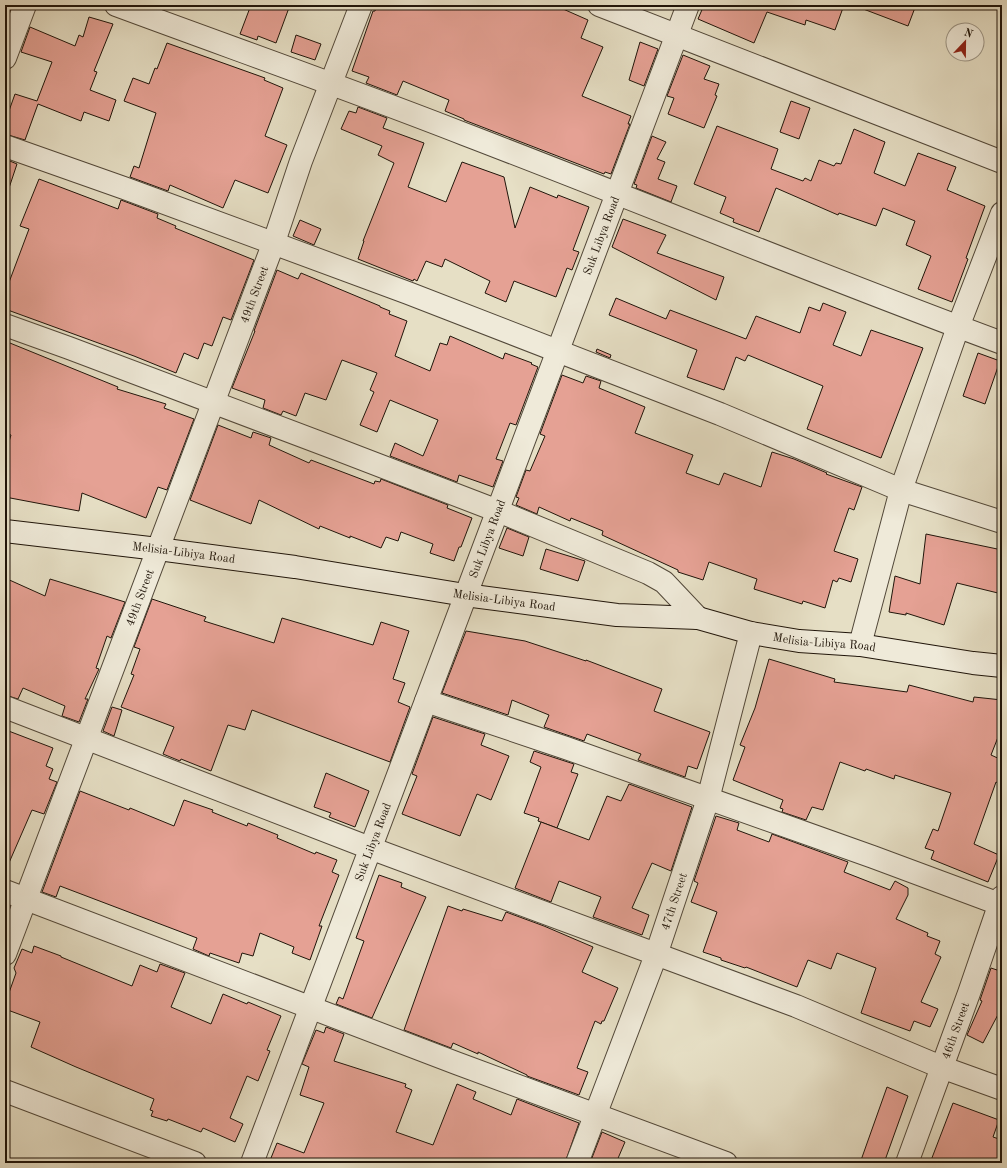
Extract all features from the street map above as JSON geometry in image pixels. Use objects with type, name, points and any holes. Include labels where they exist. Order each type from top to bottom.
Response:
[{"type":"street","points":[[5,58],[25,5]]},
{"type":"street","points":[[116,5],[466,134],[1002,343]]},
{"type":"street","name":"49th Street","points":[[5,954],[274,242],[301,161],[360,5]]},
{"type":"street","points":[[599,5],[1002,162]]},
{"type":"street","name":"Suk Libya Road","points":[[252,1163],[688,5]]},
{"type":"street","points":[[5,146],[274,242],[559,350],[720,414],[901,490],[1002,522]]},
{"type":"street","points":[[860,645],[901,490],[958,327],[1002,213]]},
{"type":"street","points":[[5,325],[498,511],[648,573],[664,582],[698,618]]},
{"type":"street","name":"Melisia-Libiya Road","points":[[5,531],[295,567],[465,595],[617,615],[698,618],[751,633],[799,641],[860,645],[973,663],[1002,666]]},
{"type":"street","name":"47th Street","points":[[577,1163],[656,955],[708,799],[751,633]]},
{"type":"street","points":[[426,700],[1001,902]]},
{"type":"street","points":[[5,707],[370,848],[796,1006],[941,1067],[1002,1089]]},
{"type":"street","points":[[5,891],[456,1063],[726,1163]]},
{"type":"street","name":"46th Street","points":[[907,1163],[1001,902]]},
{"type":"street","points":[[5,1091],[195,1163]]},
{"type":"building","points":[[251,5],[290,5],[276,43],[258,36],[257,40],[240,34]]},
{"type":"building","points":[[377,5],[554,5],[588,20],[581,38],[603,47],[582,96],[631,116],[628,124],[630,124],[611,174],[605,172],[604,174],[464,120],[445,111],[449,100],[403,81],[397,95],[366,83],[369,77],[352,71],[373,11],[375,11]]},
{"type":"building","points":[[704,5],[844,5],[835,30],[806,20],[805,25],[767,12],[754,43],[698,19]]},
{"type":"building","points":[[858,5],[916,5],[908,26],[858,7]]},
{"type":"building","points":[[89,17],[113,24],[94,71],[97,72],[90,90],[116,100],[109,121],[84,112],[81,121],[38,104],[25,140],[5,134],[5,122],[15,94],[37,101],[52,62],[21,52],[30,27],[75,46],[79,35],[83,37]]},
{"type":"building","points":[[296,35],[321,44],[315,60],[291,52]]},
{"type":"building","points":[[640,42],[658,49],[644,86],[629,80]]},
{"type":"building","points":[[167,43],[265,78],[264,80],[283,88],[265,136],[287,145],[268,193],[235,180],[223,208],[170,185],[168,191],[130,177],[134,166],[139,168],[156,113],[124,101],[133,78],[149,84],[155,68],[157,69]]},
{"type":"building","points":[[683,55],[710,66],[704,79],[719,84],[715,95],[717,96],[704,128],[668,114],[674,98],[667,96]]},
{"type":"building","points":[[791,101],[810,108],[799,139],[780,132]]},
{"type":"building","points":[[358,107],[387,118],[383,128],[424,143],[408,187],[446,202],[462,162],[504,177],[515,228],[530,187],[557,198],[558,195],[589,207],[573,250],[579,252],[572,270],[567,268],[556,297],[514,281],[506,302],[485,293],[490,281],[445,259],[442,267],[426,261],[417,281],[414,279],[413,281],[358,259],[363,241],[394,163],[378,155],[382,146],[341,129],[349,111],[356,113]]},
{"type":"building","points":[[717,126],[778,149],[771,169],[803,181],[805,178],[811,181],[819,160],[834,166],[836,163],[841,164],[854,129],[885,142],[874,173],[905,186],[918,153],[956,167],[947,190],[985,206],[952,302],[918,289],[931,256],[906,245],[915,221],[883,208],[876,226],[839,213],[838,215],[776,188],[759,232],[733,222],[734,219],[720,213],[726,197],[694,184]]},
{"type":"building","points":[[652,136],[666,142],[657,159],[665,162],[658,179],[677,186],[671,202],[636,188],[637,185],[634,184]]},
{"type":"building","points":[[5,159],[17,164],[8,191],[5,190]]},
{"type":"building","points":[[39,179],[118,209],[121,200],[158,214],[157,218],[176,226],[175,228],[254,260],[231,320],[223,317],[212,346],[204,343],[198,359],[184,353],[176,373],[5,309],[5,293],[29,229],[20,226]]},
{"type":"building","points":[[623,219],[666,235],[657,253],[724,277],[716,300],[612,247]]},
{"type":"building","points":[[300,220],[321,229],[314,245],[293,236]]},
{"type":"building","points":[[277,270],[298,279],[301,273],[380,306],[390,311],[389,314],[407,321],[395,356],[430,371],[440,343],[447,345],[450,336],[503,359],[505,353],[532,363],[531,364],[538,367],[516,425],[510,423],[496,459],[503,461],[493,487],[459,475],[457,482],[390,456],[395,443],[423,456],[438,420],[390,400],[377,432],[360,425],[374,392],[370,390],[377,373],[342,360],[326,400],[305,393],[296,416],[283,411],[281,415],[263,408],[265,400],[232,388]]},
{"type":"building","points":[[616,298],[666,319],[670,310],[746,339],[756,316],[800,333],[809,307],[820,311],[823,303],[846,312],[833,345],[861,356],[871,330],[923,348],[881,458],[807,429],[823,386],[748,355],[745,361],[736,357],[724,390],[687,377],[697,350],[609,315]]},
{"type":"building","points":[[5,341],[118,387],[117,389],[166,404],[164,408],[194,419],[167,490],[158,487],[146,518],[82,493],[79,511],[5,497],[5,455],[11,435],[5,433],[5,425],[8,416],[5,414]]},
{"type":"building","points":[[597,349],[611,355],[610,358],[596,352]]},
{"type":"building","points":[[978,353],[1000,361],[985,404],[963,396]]},
{"type":"building","points":[[562,375],[583,383],[586,376],[601,381],[599,388],[645,407],[635,433],[693,455],[686,473],[719,485],[724,473],[761,487],[772,452],[794,459],[827,473],[826,474],[862,487],[854,510],[849,508],[834,551],[858,559],[851,582],[839,578],[837,582],[833,580],[825,608],[803,601],[802,604],[754,589],[757,579],[709,562],[703,580],[678,572],[678,570],[602,535],[603,531],[571,518],[570,521],[539,507],[537,514],[516,505],[519,498],[516,497],[526,470],[530,471],[545,436],[540,434]]},
{"type":"building","points":[[218,425],[251,438],[253,432],[271,438],[269,445],[309,463],[311,460],[374,484],[375,481],[380,482],[381,479],[448,505],[447,508],[472,518],[454,561],[430,553],[433,544],[401,532],[398,541],[386,537],[381,548],[320,526],[319,529],[259,500],[251,524],[190,500]]},
{"type":"building","points":[[507,528],[529,537],[523,556],[499,548]]},
{"type":"building","points":[[926,534],[1002,550],[1002,594],[957,583],[944,625],[906,613],[906,615],[889,612],[895,576],[920,584]]},
{"type":"building","points":[[546,549],[585,561],[578,581],[540,569]]},
{"type":"building","points":[[5,578],[45,596],[50,579],[125,602],[111,638],[107,636],[96,668],[99,669],[85,699],[88,699],[79,722],[62,716],[65,706],[23,688],[18,699],[5,695]]},
{"type":"building","points":[[152,599],[206,617],[204,621],[274,643],[282,618],[373,645],[381,622],[409,631],[393,679],[405,683],[398,702],[410,707],[390,762],[252,710],[245,730],[228,725],[211,771],[181,759],[180,761],[163,754],[174,727],[121,707],[134,675],[131,674],[140,649],[134,647]]},
{"type":"building","points":[[466,631],[525,641],[586,660],[662,689],[654,711],[710,732],[697,769],[688,766],[685,777],[638,760],[641,754],[587,734],[584,741],[544,727],[549,715],[512,700],[508,715],[442,693]]},
{"type":"building","points":[[769,659],[835,679],[834,682],[907,692],[909,685],[973,702],[974,697],[1002,700],[1002,727],[991,755],[1002,760],[1002,785],[996,782],[974,844],[999,855],[988,882],[931,859],[934,851],[925,848],[933,829],[938,831],[951,793],[895,775],[894,779],[840,762],[823,810],[812,807],[806,820],[782,812],[783,809],[780,808],[783,800],[733,780],[745,747],[740,745],[755,708]]},
{"type":"building","points":[[112,707],[122,710],[114,736],[103,731]]},
{"type":"building","points":[[433,717],[485,734],[481,745],[509,756],[491,800],[477,794],[460,836],[402,814],[417,776],[412,774]]},
{"type":"building","points":[[5,720],[9,722],[6,730],[53,748],[46,766],[53,769],[49,779],[57,782],[44,814],[32,810],[5,872]]},
{"type":"building","points":[[534,751],[574,764],[571,772],[578,774],[557,828],[538,821],[539,818],[524,813],[541,767],[530,762]]},
{"type":"building","points":[[326,773],[369,791],[355,827],[329,817],[331,813],[314,807]]},
{"type":"building","points":[[629,784],[692,807],[671,871],[652,863],[632,908],[649,915],[642,935],[593,917],[601,897],[559,881],[551,902],[515,888],[541,822],[589,840],[607,796],[621,801]]},
{"type":"building","points":[[80,791],[129,810],[130,808],[174,826],[184,800],[213,810],[212,812],[247,826],[248,823],[278,835],[277,838],[315,854],[316,852],[337,860],[332,872],[339,875],[319,926],[322,926],[310,960],[292,953],[294,947],[260,933],[253,956],[242,953],[239,963],[210,953],[209,956],[193,949],[197,938],[60,886],[56,897],[42,892]]},
{"type":"building","points":[[716,816],[739,823],[737,830],[769,842],[772,834],[848,862],[844,872],[890,890],[895,881],[908,888],[908,895],[896,919],[928,933],[927,936],[940,941],[935,954],[941,957],[921,1002],[938,1009],[930,1027],[914,1021],[910,1031],[861,1013],[876,968],[837,953],[831,969],[808,960],[797,987],[746,967],[745,968],[721,960],[721,958],[703,952],[717,912],[691,902],[698,883],[694,881]]},
{"type":"building","points":[[379,875],[402,883],[401,887],[426,897],[372,1018],[336,1004],[339,997],[343,999],[364,941],[356,938]]},
{"type":"building","points":[[448,906],[502,921],[506,912],[593,947],[582,972],[618,988],[604,1021],[602,1021],[601,1024],[595,1021],[577,1068],[588,1072],[579,1095],[527,1076],[478,1052],[478,1054],[453,1043],[451,1048],[404,1030]]},
{"type":"building","points":[[34,946],[132,986],[140,965],[157,972],[160,964],[185,973],[171,1007],[211,1024],[223,994],[247,1004],[248,1002],[281,1016],[267,1050],[270,1051],[258,1081],[247,1076],[230,1118],[243,1124],[235,1142],[203,1128],[201,1132],[168,1119],[167,1121],[151,1116],[153,1111],[150,1110],[154,1099],[31,1047],[40,1022],[5,1009],[5,1004],[16,973],[14,968],[22,949],[32,953]]},
{"type":"building","points":[[1002,959],[1002,1007],[983,1043],[967,1035],[982,1001],[980,1000],[991,968],[997,970]]},
{"type":"building","points":[[326,1027],[344,1034],[334,1061],[406,1084],[405,1087],[412,1090],[396,1132],[433,1145],[457,1084],[476,1092],[473,1099],[511,1115],[517,1099],[579,1123],[565,1163],[269,1163],[277,1143],[304,1153],[324,1103],[300,1095],[309,1067],[302,1064],[316,1030],[324,1033]]},
{"type":"building","points":[[887,1087],[908,1096],[884,1163],[860,1163]]},
{"type":"building","points":[[953,1103],[999,1120],[993,1137],[1002,1140],[1002,1163],[930,1163]]},
{"type":"building","points":[[602,1132],[625,1142],[616,1163],[590,1163]]}]
